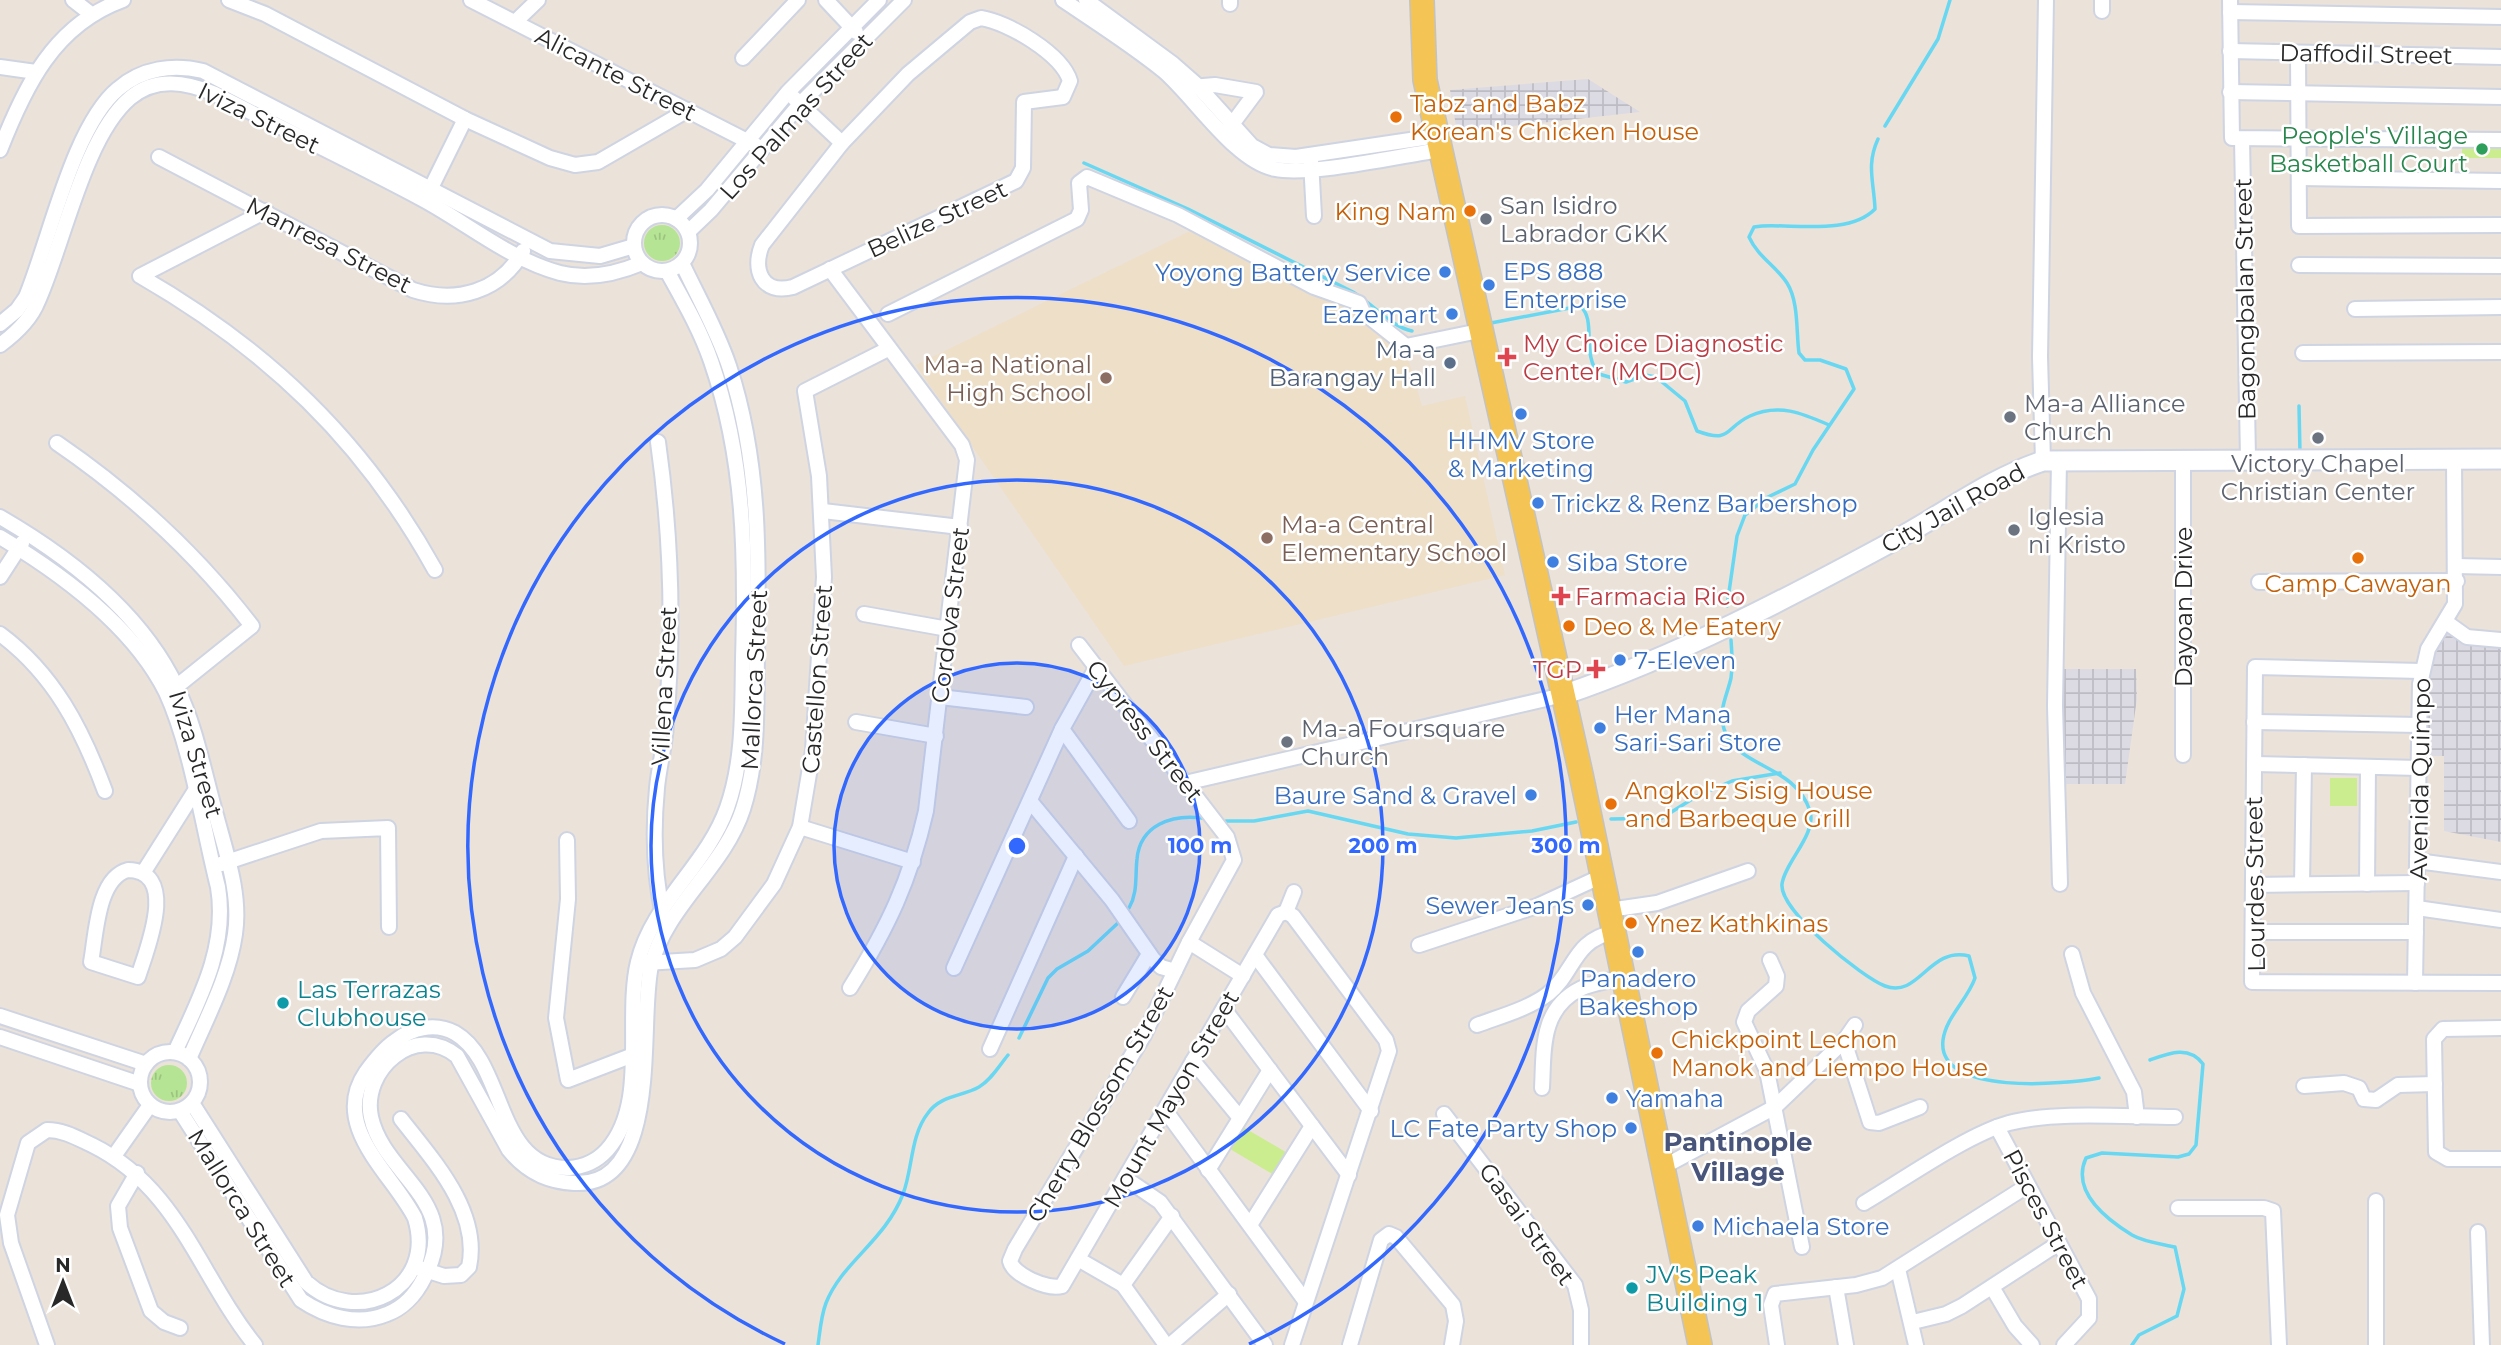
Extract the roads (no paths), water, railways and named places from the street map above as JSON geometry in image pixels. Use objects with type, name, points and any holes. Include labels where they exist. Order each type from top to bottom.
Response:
[{"type":"main road","points":[[1422,0],[1423,66],[1438,143],[1563,695],[1700,1345]]},
{"type":"street","points":[[73,0],[91,15]]},
{"type":"street","points":[[0,150],[36,72],[59,40],[91,15],[123,0]]},
{"type":"street","points":[[229,0],[265,14],[465,119],[562,163],[586,165],[598,162],[688,110]]},
{"type":"street","name":"Alicante Street","points":[[471,0],[761,148]]},
{"type":"street","points":[[515,22],[538,0]]},
{"type":"street","points":[[743,58],[798,0]]},
{"type":"street","points":[[826,0],[862,39]]},
{"type":"street","name":"Los Palmas Street","points":[[676,219],[707,190],[788,92],[878,0]]},
{"type":"street","name":"Los Palmas Street","points":[[688,232],[720,200],[800,104],[862,39],[904,0]]},
{"type":"street","points":[[1063,0],[1191,88],[1256,92],[1228,129]]},
{"type":"street","points":[[1086,0],[1137,36],[1191,88],[1228,129],[1244,155],[1266,167],[1287,170],[1311,162],[1438,143]]},
{"type":"street","points":[[2046,0],[2040,357],[2051,460],[2060,884]]},
{"type":"street","points":[[2501,17],[2230,6],[2230,135],[2242,139],[2501,140]]},
{"type":"street","name":"Belize Street","points":[[981,18],[995,20],[1010,27],[1058,60],[1068,73],[1070,88],[1063,97],[1024,102],[1023,168],[1016,181],[830,269],[793,287],[775,289],[762,280],[757,263],[769,234],[842,143],[908,74],[970,22],[981,18]]},
{"type":"street","name":"Daffodil Street","points":[[2230,51],[2501,57]]},
{"type":"street","points":[[2298,53],[2299,226],[2501,225]]},
{"type":"street","points":[[0,66],[36,72]]},
{"type":"street","name":"Iviza Street","points":[[0,324],[18,310],[26,297],[94,119],[117,90],[160,68],[178,67],[203,71],[428,194],[520,256],[573,276],[606,275],[642,263]]},
{"type":"street","name":"Iviza Street","points":[[0,345],[19,329],[38,302],[92,157],[109,125],[129,98],[152,86],[186,84],[215,94],[550,251],[582,257],[618,253],[634,246]]},
{"type":"street","points":[[788,92],[842,143]]},
{"type":"street","points":[[2230,92],[2501,97]]},
{"type":"street","points":[[428,194],[465,119]]},
{"type":"street","name":"Bagongbalan Street","points":[[2242,139],[2248,458]]},
{"type":"street","name":"Manresa Street","points":[[159,157],[413,290],[430,295],[450,297],[483,289],[498,281],[520,256],[528,242]]},
{"type":"street","points":[[1311,162],[1314,216]]},
{"type":"street","points":[[888,314],[1077,219],[1081,210],[1079,183],[1087,177],[1178,215],[1314,287],[1359,303],[1363,312],[1405,345],[1479,331]]},
{"type":"street","points":[[2299,178],[2501,181]]},
{"type":"street","points":[[266,211],[139,276],[215,322],[281,373],[374,475],[412,529],[435,570]]},
{"type":"street","points":[[659,215],[676,219],[688,232],[689,252],[681,263],[667,271],[650,268],[642,263],[634,246],[637,229],[643,222],[659,215]]},
{"type":"street","name":"Mallorca Street","points":[[645,963],[719,857],[736,828],[753,763],[756,709],[760,548],[751,459],[729,366],[681,263]]},
{"type":"street","points":[[2299,265],[2501,266]]},
{"type":"street","name":"Cordova Street","points":[[830,269],[965,452],[967,469],[926,811],[913,862],[886,929],[850,988]]},
{"type":"street","name":"Mallorca Street","points":[[583,1166],[604,1154],[619,1130],[639,1052],[647,995],[645,963],[662,911],[710,845],[733,790],[741,733],[746,572],[741,488],[725,409],[703,341],[667,271]]},
{"type":"street","points":[[2355,309],[2501,307]]},
{"type":"street","name":"Castellon Street","points":[[645,963],[680,962],[709,956],[735,937],[774,884],[800,827],[810,778],[823,619],[823,511],[805,391],[888,349]]},
{"type":"street","points":[[2303,353],[2501,352]]},
{"type":"street","name":"Villena Street","points":[[658,442],[669,572],[667,723],[656,809],[656,869],[666,930]]},
{"type":"street","points":[[57,443],[108,477],[152,514],[193,555],[252,626],[172,690]]},
{"type":"street","name":"Dayoan Drive","points":[[2183,459],[2183,755]]},
{"type":"street","name":"Avenida Quimpo","points":[[2415,982],[2421,671],[2428,649],[2455,604],[2454,459]]},
{"type":"street","name":"City Jail Road","points":[[1563,695],[1600,682],[1737,620],[1897,539],[2006,477],[2051,460],[2501,459]]},
{"type":"street","points":[[823,511],[960,527]]},
{"type":"street","name":"Iviza Street","points":[[0,517],[68,562],[127,615],[152,648],[172,690],[205,776],[228,862],[236,917],[232,949],[189,1059]]},
{"type":"street","points":[[0,577],[28,534]]},
{"type":"street","name":"Iviza Street","points":[[0,537],[19,548],[116,625],[172,690],[222,916],[218,947],[175,1052]]},
{"type":"street","points":[[2259,582],[2456,573],[2501,567]]},
{"type":"street","points":[[863,614],[948,629]]},
{"type":"street","points":[[2446,622],[2467,637],[2501,640]]},
{"type":"street","points":[[0,634],[31,661],[64,701],[84,737],[105,791]]},
{"type":"street","name":"Cypress Street","points":[[1079,645],[1227,837],[1234,853]]},
{"type":"street","name":"Lourdes Street","points":[[2421,671],[2255,667],[2252,982],[2501,983]]},
{"type":"street","points":[[954,968],[1062,729],[1096,668]]},
{"type":"street","points":[[1185,783],[1563,695]]},
{"type":"street","points":[[940,697],[1026,707]]},
{"type":"street","points":[[856,722],[936,736]]},
{"type":"street","points":[[2254,722],[2419,725]]},
{"type":"street","points":[[1062,729],[1129,821]]},
{"type":"street","points":[[2254,764],[2419,768]]},
{"type":"street","points":[[2302,884],[2304,765]]},
{"type":"street","points":[[2367,884],[2368,767]]},
{"type":"street","points":[[143,873],[205,776]]},
{"type":"street","points":[[1030,801],[1076,856],[1149,954],[1161,967],[1175,971]]},
{"type":"street","points":[[800,827],[913,862]]},
{"type":"street","points":[[213,867],[321,831],[388,828],[389,927]]},
{"type":"street","points":[[567,840],[568,899],[556,1018],[568,1080],[639,1052]]},
{"type":"street","name":"Cherry Blossom Street","points":[[1059,1287],[1015,1270],[1010,1265],[1015,1249],[1144,1035],[1189,942],[1232,869],[1234,853]]},
{"type":"street","points":[[990,1049],[1076,856]]},
{"type":"street","points":[[2417,861],[2501,872]]},
{"type":"street","points":[[128,870],[143,873],[153,889],[157,912],[138,977],[91,962],[103,903],[112,880],[128,870]]},
{"type":"street","points":[[1477,1025],[1539,1000],[1550,992],[1589,939],[1611,921],[1748,871]]},
{"type":"street","points":[[1419,945],[1537,906],[1602,876]]},
{"type":"street","points":[[2253,885],[2417,883]]},
{"type":"street","name":"Mount Mayon Street","points":[[1059,1287],[1078,1259],[1278,915],[1286,912],[1294,892]]},
{"type":"street","points":[[2417,908],[2501,920]]},
{"type":"street","points":[[1286,912],[1293,916],[1386,1040],[1388,1057],[1292,1345]]},
{"type":"street","points":[[2253,932],[2416,932]]},
{"type":"street","points":[[1189,942],[1243,976]]},
{"type":"street","points":[[1123,997],[1149,954]]},
{"type":"street","points":[[2072,954],[2083,993],[2134,1091],[2137,1117]]},
{"type":"street","points":[[1255,955],[1371,1111]]},
{"type":"street","points":[[1770,960],[1777,976],[1776,986],[1748,1012],[1744,1022],[1764,1062],[1802,1247]]},
{"type":"street","points":[[1542,1088],[1544,1031],[1559,1006],[1580,989],[1623,977]]},
{"type":"street","points":[[1224,1009],[1349,1175]]},
{"type":"street","points":[[0,1016],[146,1064]]},
{"type":"street","points":[[1663,1167],[1775,1107],[1844,1041],[1855,1025]]},
{"type":"street","points":[[401,1119],[452,1187],[467,1232],[470,1256],[466,1272],[450,1277],[422,1269],[415,1218],[366,1147],[355,1109],[362,1078],[386,1047],[398,1038],[412,1031],[437,1027],[461,1037],[478,1058],[507,1119],[528,1152],[558,1167],[583,1166],[588,1182]]},
{"type":"street","points":[[2501,1028],[2439,1031],[2434,1039],[2435,1148],[2438,1156],[2448,1159],[2501,1159]]},
{"type":"street","points":[[49,1054],[56,1034]]},
{"type":"street","points":[[0,1037],[140,1084]]},
{"type":"street","points":[[1844,1041],[1870,1122],[1879,1123],[1920,1107]]},
{"type":"street","name":"Mallorca Street","points":[[186,1107],[273,1243],[301,1300],[313,1309],[340,1318],[369,1319],[394,1311],[413,1295],[435,1243],[430,1210],[375,1131],[369,1104],[371,1091],[383,1069],[407,1048],[427,1042],[449,1049],[457,1056],[509,1150],[529,1169],[557,1181],[588,1182],[612,1171],[628,1148],[641,1104],[639,1052]]},
{"type":"street","points":[[86,1066],[92,1047]]},
{"type":"street","points":[[175,1052],[189,1059],[200,1077],[199,1091],[186,1107],[159,1110],[150,1105],[140,1084],[146,1064],[159,1054],[175,1052]]},
{"type":"street","points":[[1193,1061],[1240,1118]]},
{"type":"street","points":[[1208,1170],[1270,1070]]},
{"type":"street","points":[[2304,1086],[2344,1083],[2359,1088],[2364,1099],[2376,1100],[2398,1085],[2435,1084]]},
{"type":"street","points":[[114,1156],[150,1105]]},
{"type":"street","points":[[1165,1110],[1306,1302]]},
{"type":"street","name":"Gasai Street","points":[[1444,1114],[1575,1285],[1581,1310],[1581,1345]]},
{"type":"street","points":[[1864,1203],[1997,1127],[2027,1119],[2175,1117]]},
{"type":"street","points":[[1250,1225],[1312,1126]]},
{"type":"street","name":"Pisces Street","points":[[1997,1127],[2087,1292],[2091,1312],[2085,1324],[2064,1345]]},
{"type":"street","points":[[47,1345],[8,1228],[10,1200],[24,1152],[33,1137],[47,1130],[56,1130],[114,1156],[137,1173],[166,1207],[255,1345]]},
{"type":"street","points":[[137,1173],[118,1206],[120,1228],[151,1311],[164,1322],[180,1328]]},
{"type":"street","points":[[1125,1178],[1153,1196],[1172,1216],[1265,1345]]},
{"type":"street","points":[[1777,1345],[1771,1300],[1780,1293],[1869,1281],[1898,1269],[2027,1186]]},
{"type":"street","points":[[2376,1200],[2376,1345]]},
{"type":"street","points":[[2178,1208],[2264,1208],[2273,1211],[2279,1345]]},
{"type":"street","points":[[1123,1286],[1172,1216]]},
{"type":"street","points":[[2478,1232],[2482,1345]]},
{"type":"street","points":[[1350,1345],[1381,1240],[1389,1234],[1396,1237],[1453,1305],[1456,1321],[1452,1345]]},
{"type":"street","points":[[1913,1322],[1946,1314],[2059,1243]]},
{"type":"street","points":[[1078,1259],[1123,1286],[1168,1345],[1229,1294]]},
{"type":"street","points":[[1898,1269],[1913,1322],[1916,1345]]},
{"type":"street","points":[[1836,1287],[1846,1345]]},
{"type":"street","points":[[1992,1287],[2015,1326],[2032,1345]]},
{"type":"waterway","points":[[1885,126],[1938,39],[1950,0]]},
{"type":"waterway","points":[[1727,606],[1737,536],[1745,515],[1768,497],[1795,484],[1813,450],[1854,389],[1846,369],[1820,360],[1805,360],[1799,353],[1791,291],[1783,277],[1757,250],[1749,237],[1754,227],[1837,225],[1864,217],[1875,209],[1872,157],[1878,139]]},
{"type":"waterway","points":[[1084,163],[1188,209],[1353,292],[1389,320],[1412,331]]},
{"type":"waterway","points":[[1491,323],[1580,306],[1588,319],[1591,357],[1599,374],[1626,382],[1645,375],[1656,377],[1685,401],[1697,431],[1708,435],[1727,433],[1750,416],[1770,410],[1800,413],[1829,425]]},
{"type":"waterway","points":[[2299,406],[2300,453]]},
{"type":"waterway","points":[[1731,640],[1732,673],[1723,709],[1724,729],[1741,752],[1792,784],[1802,795],[1810,811],[1809,829],[1784,875],[1782,884],[1785,896],[1807,926],[1842,957],[1885,986],[1897,988],[1907,985],[1944,958],[1955,955],[1969,956],[1975,978],[1948,1024],[1943,1040],[1946,1058],[1960,1071],[1981,1079],[2006,1083],[2060,1083],[2099,1078]]},
{"type":"waterway","points":[[1611,819],[1662,818],[1697,796],[1732,781],[1780,773]]},
{"type":"waterway","points":[[1226,821],[1254,821],[1308,811],[1408,834],[1456,838],[1532,831],[1576,822]]},
{"type":"waterway","points":[[1129,908],[1135,890],[1139,847],[1144,838],[1159,824],[1169,820],[1202,818]]},
{"type":"waterway","points":[[1019,1038],[1048,978],[1057,969],[1088,951],[1119,922]]},
{"type":"waterway","points":[[2132,1345],[2139,1335],[2177,1316],[2184,1289],[2175,1247],[2137,1237],[2112,1221],[2087,1193],[2083,1170],[2086,1158],[2102,1153],[2178,1157],[2189,1154],[2196,1145],[2203,1064],[2191,1054],[2178,1052],[2150,1060]]},
{"type":"waterway","points":[[818,1345],[823,1313],[833,1288],[886,1225],[903,1194],[922,1122],[939,1103],[983,1084],[1008,1055]]},
{"type":"place","name":"Tabz and Babz Korean's Chicken House","points":[[1396,117]]},
{"type":"place","name":"People's Village Basketball Court","points":[[2482,149]]},
{"type":"place","name":"King Nam","points":[[1470,211]]},
{"type":"place","name":"San Isidro Labrador GKK","points":[[1486,219]]},
{"type":"place","name":"Yoyong Battery Service","points":[[1445,272]]},
{"type":"place","name":"EPS 888 Enterprise","points":[[1489,285]]},
{"type":"place","name":"Eazemart","points":[[1452,314]]},
{"type":"place","name":"My Choice Diagnostic Center (MCDC)","points":[[1507,357]]},
{"type":"place","name":"Ma-a Barangay Hall","points":[[1450,363]]},
{"type":"place","name":"Ma-a National High School","points":[[1106,378]]},
{"type":"place","name":"HHMV Store & Marketing","points":[[1521,414]]},
{"type":"place","name":"Ma-a Alliance Church","points":[[2010,417]]},
{"type":"place","name":"Victory Chapel Christian Center","points":[[2318,438]]},
{"type":"place","name":"Trickz & Renz Barbershop","points":[[1538,503]]},
{"type":"place","name":"Iglesia ni Kristo","points":[[2014,530]]},
{"type":"place","name":"Ma-a Central Elementary School","points":[[1267,538]]},
{"type":"place","name":"Camp Cawayan","points":[[2358,558]]},
{"type":"place","name":"Siba Store","points":[[1553,562]]},
{"type":"place","name":"Farmacia Rico","points":[[1561,596]]},
{"type":"place","name":"Deo & Me Eatery","points":[[1569,626]]},
{"type":"place","name":"7-Eleven","points":[[1620,660]]},
{"type":"place","name":"TGP","points":[[1596,669]]},
{"type":"place","name":"Her Mana Sari-Sari Store","points":[[1600,728]]},
{"type":"place","name":"Ma-a Foursquare Church","points":[[1287,742]]},
{"type":"place","name":"Baure Sand & Gravel","points":[[1531,795]]},
{"type":"place","name":"Angkol'z Sisig House and Barbeque Grill","points":[[1611,804]]},
{"type":"place","name":"Sewer Jeans","points":[[1588,905]]},
{"type":"place","name":"Ynez Kathkinas","points":[[1631,923]]},
{"type":"place","name":"Panadero Bakeshop","points":[[1638,952]]},
{"type":"place","name":"Las Terrazas Clubhouse","points":[[283,1003]]},
{"type":"place","name":"Chickpoint Lechon Manok and Liempo House","points":[[1657,1053]]},
{"type":"place","name":"Yamaha","points":[[1612,1098]]},
{"type":"place","name":"LC Fate Party Shop","points":[[1631,1128]]},
{"type":"place","name":"Michaela Store","points":[[1698,1226]]},
{"type":"place","name":"JV's Peak Building 1","points":[[1632,1288]]},
{"type":"district","name":"Pantinople Village","points":[[1738,1157]]}]
